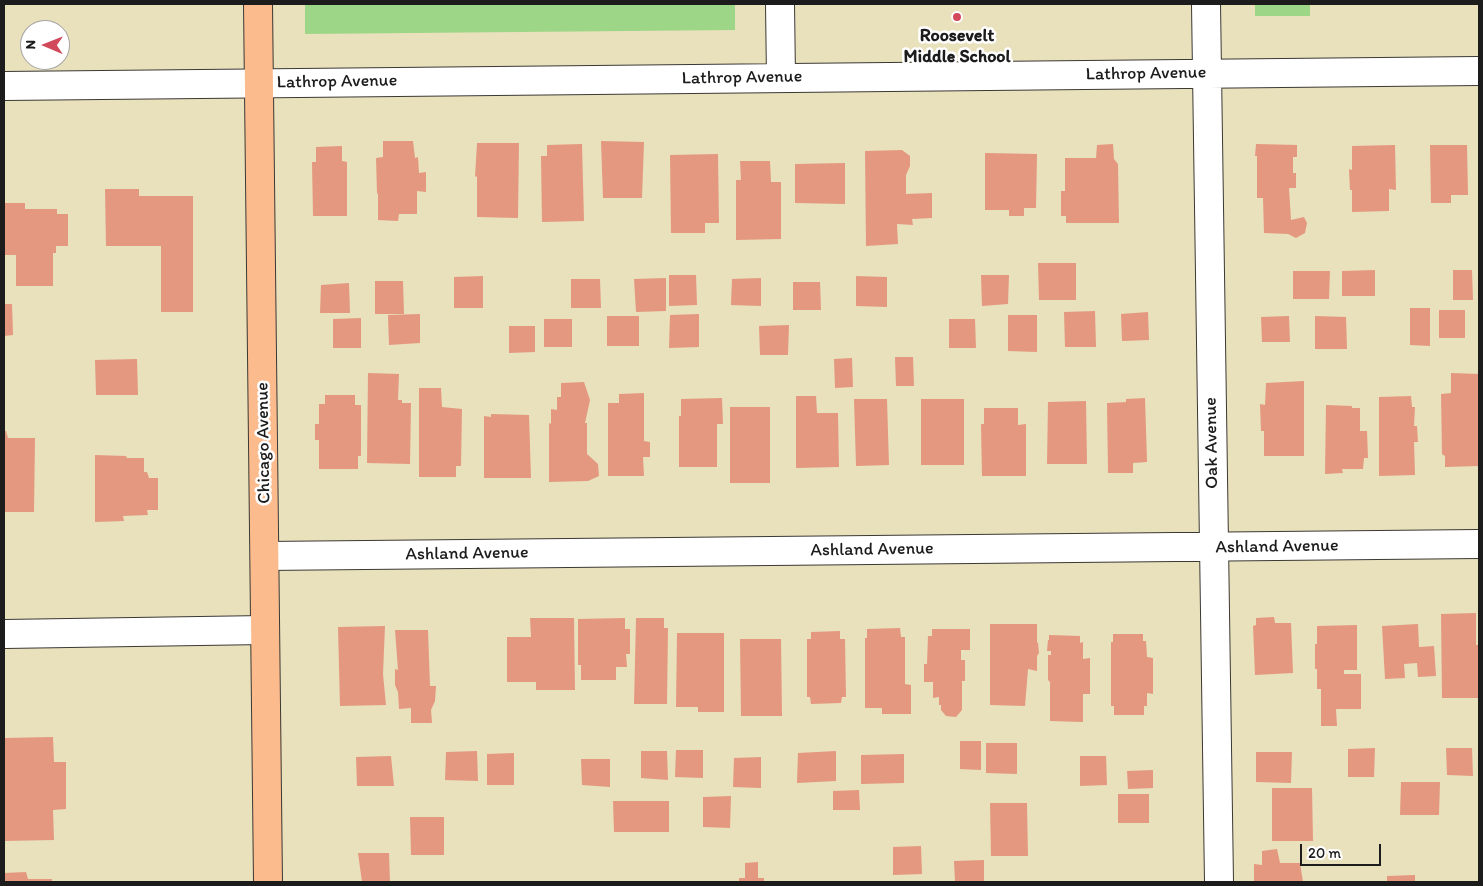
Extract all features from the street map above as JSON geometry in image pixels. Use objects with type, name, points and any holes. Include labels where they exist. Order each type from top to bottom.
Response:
[{"type":"main road","name":"Chicago Avenue","points":[[258,4],[268,882]]},
{"type":"street","points":[[780,4],[781,78]]},
{"type":"street","name":"Oak Avenue","points":[[1206,4],[1219,882]]},
{"type":"street","name":"Lathrop Avenue","points":[[4,86],[1479,71]]},
{"type":"street","name":"Ashland Avenue","points":[[265,556],[1479,544]]},
{"type":"street","points":[[4,634],[265,630]]},
{"type":"green space","points":[[305,4],[735,4],[735,30],[305,34]]},
{"type":"green space","points":[[1255,4],[1310,4],[1310,16],[1255,16]]},
{"type":"building","points":[[383,141],[413,141],[415,158],[418,157],[419,173],[426,172],[426,192],[417,191],[417,214],[399,214],[398,221],[378,220],[376,158],[383,157]]},
{"type":"building","points":[[601,141],[644,142],[642,198],[603,198]]},
{"type":"building","points":[[477,143],[519,143],[518,218],[477,217],[477,176],[475,177]]},
{"type":"building","points":[[582,144],[584,221],[542,222],[541,156],[547,156],[547,145]]},
{"type":"building","points":[[1113,144],[1114,159],[1118,164],[1119,223],[1066,223],[1066,216],[1061,216],[1061,191],[1065,191],[1065,158],[1096,158],[1097,145]]},
{"type":"building","points":[[1256,144],[1297,145],[1297,157],[1293,157],[1293,173],[1296,173],[1296,188],[1289,188],[1291,220],[1304,217],[1307,223],[1305,233],[1296,238],[1288,234],[1264,233],[1263,198],[1257,198]]},
{"type":"building","points":[[1395,145],[1396,190],[1389,189],[1389,211],[1352,212],[1352,190],[1350,190],[1349,169],[1352,170],[1352,146]]},
{"type":"building","points":[[1430,145],[1467,145],[1468,195],[1451,195],[1451,203],[1431,203]]},
{"type":"building","points":[[342,146],[342,161],[347,162],[347,216],[313,216],[312,162],[316,162],[316,147]]},
{"type":"building","points":[[902,150],[910,156],[910,166],[906,175],[906,194],[932,193],[932,218],[912,219],[913,225],[897,224],[898,244],[866,246],[865,151]]},
{"type":"building","points":[[985,153],[1037,154],[1036,208],[1024,208],[1024,216],[1009,216],[1009,210],[985,210]]},
{"type":"building","points":[[718,154],[719,223],[705,223],[705,233],[671,233],[670,155]]},
{"type":"building","points":[[740,161],[770,161],[771,182],[781,182],[781,239],[736,240],[736,180],[741,180]]},
{"type":"building","points":[[845,163],[845,204],[795,203],[795,164]]},
{"type":"building","points":[[105,189],[139,189],[139,196],[193,196],[193,312],[161,312],[161,246],[106,246]]},
{"type":"building","points":[[4,203],[25,203],[25,209],[57,209],[57,214],[68,214],[68,246],[56,246],[56,253],[53,253],[53,286],[16,286],[16,255],[4,255]]},
{"type":"building","points":[[1038,263],[1076,263],[1076,300],[1039,300]]},
{"type":"building","points":[[1375,270],[1375,296],[1342,296],[1342,271]]},
{"type":"building","points":[[1453,270],[1472,270],[1473,300],[1453,300]]},
{"type":"building","points":[[1293,271],[1330,271],[1329,299],[1293,299]]},
{"type":"building","points":[[669,275],[696,275],[697,305],[669,306]]},
{"type":"building","points":[[981,275],[1009,275],[1008,304],[982,306]]},
{"type":"building","points":[[483,276],[483,308],[454,308],[454,277]]},
{"type":"building","points":[[856,276],[887,277],[887,307],[856,306]]},
{"type":"building","points":[[666,278],[666,311],[636,312],[634,279]]},
{"type":"building","points":[[761,278],[761,306],[731,305],[732,279]]},
{"type":"building","points":[[571,279],[600,279],[601,308],[571,308]]},
{"type":"building","points":[[375,281],[403,281],[404,314],[375,314]]},
{"type":"building","points":[[793,282],[820,282],[821,310],[793,310]]},
{"type":"building","points":[[349,283],[350,313],[320,313],[321,285]]},
{"type":"building","points":[[4,304],[12,304],[13,335],[4,336]]},
{"type":"building","points":[[1410,308],[1430,308],[1430,346],[1410,345]]},
{"type":"building","points":[[1439,310],[1465,310],[1465,338],[1439,338]]},
{"type":"building","points":[[1095,311],[1096,347],[1065,347],[1064,312]]},
{"type":"building","points":[[1148,312],[1149,340],[1122,341],[1121,314]]},
{"type":"building","points":[[420,314],[420,343],[389,345],[388,315]]},
{"type":"building","points":[[699,314],[699,347],[669,348],[670,315]]},
{"type":"building","points":[[1008,315],[1037,315],[1037,352],[1008,351]]},
{"type":"building","points":[[607,316],[639,316],[639,346],[607,346]]},
{"type":"building","points":[[1289,316],[1290,342],[1262,342],[1261,317]]},
{"type":"building","points":[[1315,316],[1346,317],[1347,349],[1315,349]]},
{"type":"building","points":[[361,318],[361,348],[333,348],[333,319]]},
{"type":"building","points":[[544,319],[572,319],[572,347],[544,347]]},
{"type":"building","points":[[949,319],[975,319],[976,348],[949,348]]},
{"type":"building","points":[[789,325],[788,355],[760,355],[759,326]]},
{"type":"building","points":[[509,326],[535,326],[535,352],[509,353]]},
{"type":"building","points":[[895,357],[913,357],[914,386],[896,386]]},
{"type":"building","points":[[852,358],[853,387],[835,388],[834,359]]},
{"type":"building","points":[[137,359],[138,395],[96,395],[95,360]]},
{"type":"building","points":[[368,373],[399,374],[398,400],[402,400],[402,403],[411,403],[410,464],[367,463]]},
{"type":"building","points":[[1451,373],[1479,374],[1479,466],[1445,467],[1445,456],[1442,454],[1441,394],[1451,393]]},
{"type":"building","points":[[1304,381],[1304,456],[1264,456],[1264,431],[1261,431],[1260,404],[1265,405],[1266,383]]},
{"type":"building","points":[[584,382],[590,400],[585,423],[587,423],[587,454],[598,464],[599,476],[588,481],[549,482],[549,423],[551,424],[551,409],[557,410],[557,397],[561,397],[561,383]]},
{"type":"building","points":[[419,388],[441,388],[442,407],[462,409],[461,466],[456,466],[456,477],[419,477]]},
{"type":"building","points":[[644,393],[644,441],[650,442],[650,457],[643,457],[644,476],[608,476],[608,403],[619,403],[619,394]]},
{"type":"building","points":[[325,395],[355,395],[355,405],[361,405],[361,456],[358,456],[358,469],[319,469],[319,440],[315,440],[315,424],[319,424],[319,404],[325,404]]},
{"type":"building","points":[[796,396],[816,396],[817,413],[838,413],[839,467],[796,468]]},
{"type":"building","points":[[1411,396],[1412,407],[1415,407],[1414,426],[1417,426],[1418,442],[1414,442],[1415,475],[1379,476],[1379,397]]},
{"type":"building","points":[[722,398],[723,424],[717,424],[717,467],[679,467],[681,399]]},
{"type":"building","points":[[1145,398],[1147,462],[1133,463],[1133,473],[1108,473],[1107,403]]},
{"type":"building","points":[[854,399],[887,399],[889,465],[856,466]]},
{"type":"building","points":[[921,399],[964,399],[964,465],[921,465]]},
{"type":"building","points":[[1086,401],[1087,464],[1047,464],[1048,402]]},
{"type":"building","points":[[1326,405],[1360,408],[1360,431],[1367,431],[1368,458],[1364,458],[1363,469],[1342,469],[1343,473],[1325,474]]},
{"type":"building","points":[[730,407],[770,407],[770,483],[730,483]]},
{"type":"building","points":[[984,408],[1018,408],[1018,425],[1026,424],[1026,476],[982,476],[981,424],[984,424]]},
{"type":"building","points":[[491,414],[529,415],[531,478],[484,478],[484,416],[491,417]]},
{"type":"building","points":[[4,431],[6,431],[8,438],[35,438],[34,512],[4,512]]},
{"type":"building","points":[[95,455],[144,458],[144,472],[147,472],[149,478],[158,478],[158,510],[147,510],[148,515],[123,516],[124,521],[95,522]]},
{"type":"building","points":[[1476,613],[1476,645],[1479,645],[1478,698],[1442,698],[1441,614]]},
{"type":"building","points":[[1274,617],[1275,623],[1291,623],[1293,673],[1255,675],[1253,626],[1256,625],[1256,618]]},
{"type":"building","points":[[530,618],[574,618],[575,690],[536,690],[536,682],[507,682],[507,637],[531,637]]},
{"type":"building","points":[[625,618],[625,629],[630,629],[630,654],[626,654],[627,667],[616,667],[616,680],[581,680],[581,665],[578,665],[578,619]]},
{"type":"building","points":[[636,618],[664,618],[664,628],[668,628],[667,704],[634,704]]},
{"type":"building","points":[[990,624],[1037,624],[1039,653],[1037,656],[1037,671],[1028,669],[1025,706],[990,705]]},
{"type":"building","points":[[1418,624],[1419,647],[1434,646],[1436,676],[1418,677],[1417,663],[1404,664],[1405,678],[1385,679],[1382,626]]},
{"type":"building","points":[[1357,625],[1357,670],[1344,670],[1344,674],[1361,674],[1361,709],[1336,709],[1337,726],[1321,726],[1321,689],[1317,689],[1317,669],[1315,669],[1317,626]]},
{"type":"building","points":[[385,626],[383,674],[386,705],[340,706],[338,627]]},
{"type":"building","points":[[900,628],[901,637],[905,637],[905,684],[911,685],[911,714],[882,714],[882,708],[865,708],[865,638],[867,638],[867,629]]},
{"type":"building","points":[[932,629],[970,629],[970,650],[961,650],[961,660],[965,660],[965,681],[962,681],[962,710],[956,717],[946,716],[941,710],[941,705],[939,705],[939,697],[933,698],[933,682],[924,682],[924,664],[927,664],[928,636],[932,636]]},
{"type":"building","points":[[395,630],[428,630],[430,686],[436,686],[435,701],[431,710],[432,723],[411,723],[411,708],[399,709],[398,692],[395,685],[395,669],[398,670]]},
{"type":"building","points":[[840,631],[840,639],[845,639],[846,697],[842,697],[841,703],[811,704],[810,697],[807,697],[807,639],[811,639],[811,632]]},
{"type":"building","points":[[677,633],[724,633],[724,712],[698,712],[698,707],[676,707]]},
{"type":"building","points":[[1113,634],[1143,634],[1143,641],[1146,641],[1147,657],[1153,658],[1153,694],[1147,693],[1147,706],[1144,706],[1144,715],[1114,715],[1114,706],[1111,706],[1111,642],[1113,642]]},
{"type":"building","points":[[1049,635],[1080,636],[1080,643],[1083,642],[1083,659],[1090,658],[1090,694],[1083,694],[1083,722],[1050,721],[1048,655],[1051,655],[1051,651],[1047,651]]},
{"type":"building","points":[[740,639],[781,639],[782,716],[741,716]]},
{"type":"building","points":[[53,737],[54,762],[66,762],[66,809],[53,810],[54,840],[4,841],[4,738]]},
{"type":"building","points":[[960,741],[981,741],[981,770],[960,769]]},
{"type":"building","points":[[986,743],[1017,743],[1017,774],[986,773]]},
{"type":"building","points":[[1375,748],[1374,777],[1348,777],[1348,749]]},
{"type":"building","points":[[1446,748],[1472,748],[1473,776],[1447,775]]},
{"type":"building","points":[[676,750],[703,750],[703,778],[675,777]]},
{"type":"building","points":[[477,751],[478,781],[445,780],[446,752]]},
{"type":"building","points":[[641,751],[667,751],[668,780],[641,778]]},
{"type":"building","points":[[836,751],[836,781],[797,783],[798,753]]},
{"type":"building","points":[[1256,752],[1292,752],[1291,783],[1256,782]]},
{"type":"building","points":[[514,753],[514,785],[487,785],[487,754]]},
{"type":"building","points":[[904,754],[904,783],[861,784],[861,755]]},
{"type":"building","points":[[391,756],[394,786],[357,786],[356,757]]},
{"type":"building","points":[[1080,756],[1106,756],[1107,785],[1080,786]]},
{"type":"building","points":[[761,757],[761,788],[733,787],[734,758]]},
{"type":"building","points":[[581,759],[610,759],[610,787],[582,785]]},
{"type":"building","points":[[1153,770],[1153,788],[1128,789],[1127,771]]},
{"type":"building","points":[[1401,782],[1440,782],[1439,815],[1400,815]]},
{"type":"building","points":[[1272,788],[1312,788],[1313,841],[1272,841]]},
{"type":"building","points":[[859,790],[860,810],[833,810],[833,791]]},
{"type":"building","points":[[1118,794],[1149,794],[1149,823],[1118,823]]},
{"type":"building","points":[[731,796],[730,828],[703,827],[703,797]]},
{"type":"building","points":[[613,801],[669,801],[669,832],[614,832]]},
{"type":"building","points":[[990,803],[1027,803],[1028,856],[991,856]]},
{"type":"building","points":[[410,817],[444,817],[444,855],[411,855]]},
{"type":"building","points":[[921,846],[922,874],[893,875],[893,847]]},
{"type":"building","points":[[1277,849],[1280,863],[1300,863],[1303,882],[1254,882],[1254,864],[1262,865],[1262,851]]},
{"type":"building","points":[[358,853],[389,853],[390,882],[362,882]]},
{"type":"building","points":[[984,860],[984,882],[955,882],[954,861]]},
{"type":"building","points":[[758,862],[758,878],[764,878],[764,882],[739,882],[739,878],[745,878],[745,863]]},
{"type":"building","points":[[26,872],[28,879],[52,879],[52,882],[4,882],[4,873]]},
{"type":"building","points":[[1415,875],[1415,882],[1387,882],[1387,876]]},
{"type":"place","name":"Roosevelt Middle School","points":[[957,17]]}]
